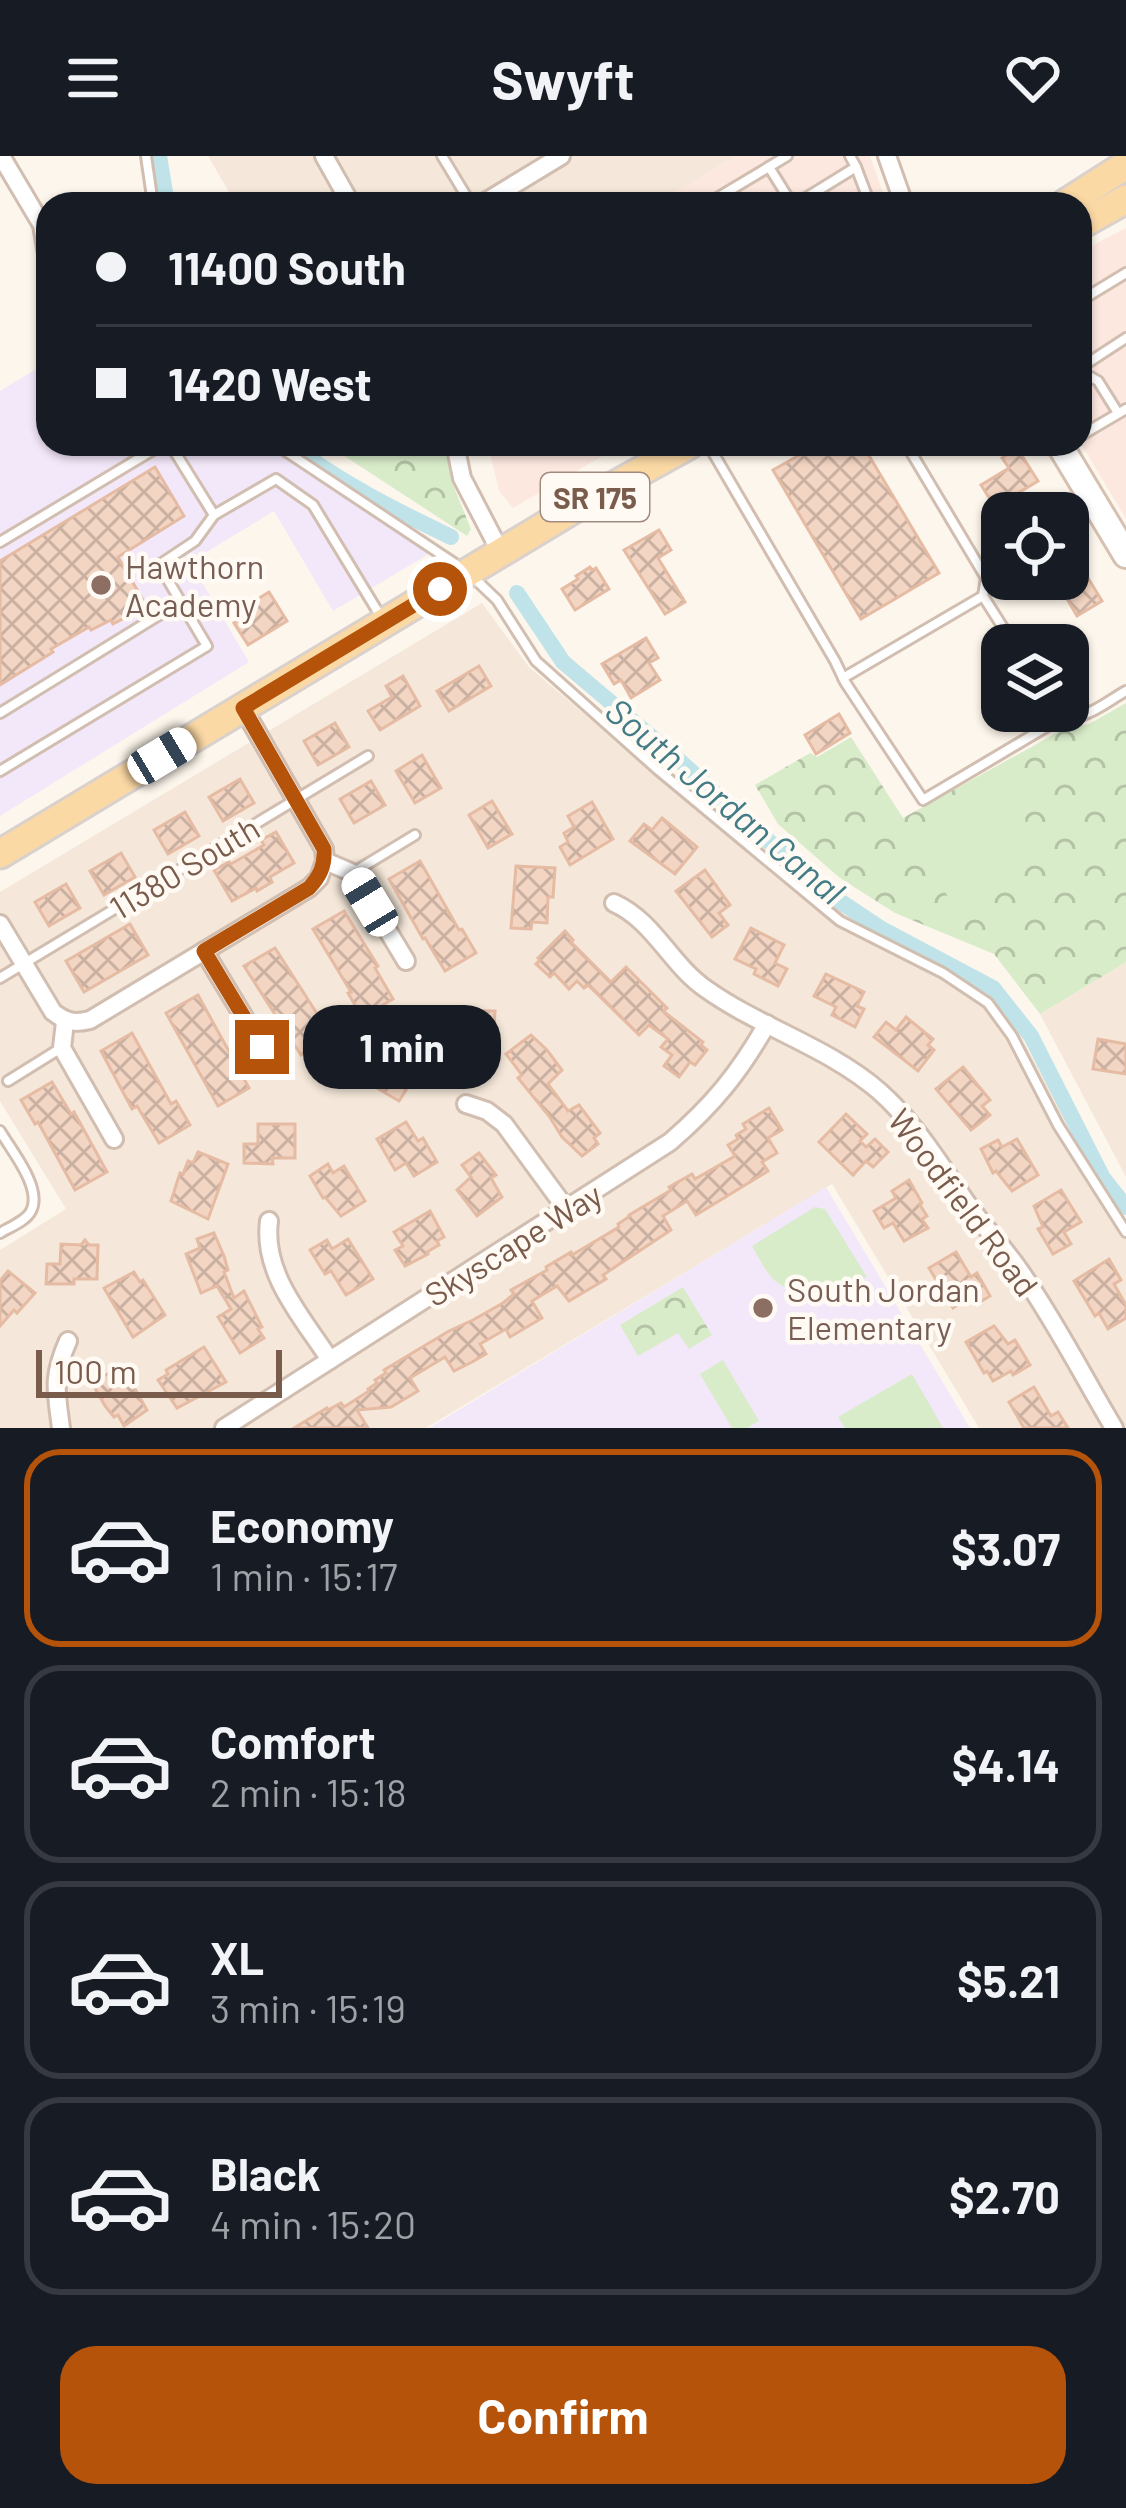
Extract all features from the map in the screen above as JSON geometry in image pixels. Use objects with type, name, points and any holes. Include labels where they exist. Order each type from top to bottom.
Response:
[{"type":"main road","points":[[1084,192],[1126,165]]},
{"type":"main road","points":[[1092,218],[1126,199]]},
{"type":"main road","name":"SR 175","points":[[0,854],[669,456]]},
{"type":"street","points":[[324,156],[344,192]]},
{"type":"street","points":[[502,192],[561,156]]},
{"type":"street","points":[[887,156],[900,192]]},
{"type":"street","points":[[4,169],[36,216]]},
{"type":"street","points":[[457,456],[462,478],[501,553]]},
{"type":"street","points":[[1074,456],[1122,542]]},
{"type":"street","points":[[0,924],[52,1012],[65,1022],[90,1020],[309,888],[319,878],[324,849],[243,708]]},
{"type":"street","points":[[325,861],[353,872],[406,961]]},
{"type":"street","name":"Woodfield Road","points":[[614,903],[646,924],[697,983],[849,1068],[908,1120],[1020,1270],[1114,1428]]},
{"type":"street","points":[[204,951],[262,1047]]},
{"type":"street","points":[[65,1022],[62,1048],[114,1138]]},
{"type":"street","name":"Skyscape Way","points":[[224,1428],[655,1153],[705,1112],[748,1058],[767,1024]]},
{"type":"street","points":[[466,1104],[488,1111],[504,1124],[566,1210]]},
{"type":"street","points":[[269,1221],[266,1243],[272,1265],[330,1360]]},
{"type":"street","points":[[61,1428],[55,1384],[68,1341]]},
{"type":"lane","points":[[146,156],[151,192]]},
{"type":"lane","points":[[442,156],[464,192]]},
{"type":"lane","points":[[727,192],[787,156]]},
{"type":"lane","points":[[850,156],[865,192]]},
{"type":"lane","points":[[769,167],[786,192]]},
{"type":"lane","points":[[814,192],[856,167]]},
{"type":"lane","points":[[1092,294],[1126,273]]},
{"type":"lane","points":[[1092,361],[1126,338]]},
{"type":"lane","points":[[1092,377],[1122,411],[1092,428]]},
{"type":"lane","points":[[0,542],[146,456]]},
{"type":"lane","points":[[174,456],[214,515]]},
{"type":"lane","points":[[292,456],[468,572],[497,600],[536,661],[657,770],[840,921],[943,973],[988,1003],[1126,1232]]},
{"type":"lane","points":[[715,456],[843,678],[922,800],[1030,732]]},
{"type":"lane","points":[[912,456],[981,570]]},
{"type":"lane","points":[[0,771],[207,646],[159,566],[195,541],[214,515],[276,479],[314,505],[384,622]]},
{"type":"lane","points":[[843,678],[981,597]]},
{"type":"lane","points":[[0,712],[180,602]]},
{"type":"lane","points":[[1089,712],[1126,691]]},
{"type":"lane","name":"11380 South","points":[[0,978],[368,756]]},
{"type":"lane","points":[[353,872],[415,835]]},
{"type":"lane","points":[[8,1081],[62,1048]]},
{"type":"lane","points":[[0,1131],[31,1183],[34,1200],[24,1219],[0,1234]]},
{"type":"shaded area","points":[[208,156],[736,156],[677,192],[229,192]]},
{"type":"shaded area","points":[[736,156],[870,156],[883,192],[677,192]]},
{"type":"shaded area","points":[[1126,228],[1126,519],[1088,456],[1092,456],[1092,246]]},
{"type":"shaded area","name":"Hawthorn Academy","points":[[36,369],[36,456],[292,456],[432,552],[333,611],[274,511],[190,562],[249,662],[0,816],[0,391]]},
{"type":"shaded area","points":[[491,456],[602,456],[513,508],[499,491]]},
{"type":"shaded area","points":[[482,603],[529,667],[630,753],[1008,1013],[1126,1229],[1126,1428],[979,1428],[832,1184],[426,1428],[0,1428],[0,1250],[66,1209],[0,1101],[0,892]]},
{"type":"shaded area","points":[[1126,962],[1126,1177],[1040,1014]]},
{"type":"shaded area","name":"South Jordan Elementary","points":[[826,1187],[970,1428],[429,1428]]},
{"type":"green space","points":[[344,456],[447,456],[471,529],[467,536]]},
{"type":"green space","points":[[1126,703],[1126,962],[1040,1014],[994,954],[895,913],[840,878],[778,824],[755,785],[810,753],[817,757],[851,737],[903,818],[1058,732],[1089,732],[1089,724]]},
{"type":"green space","points":[[1011,774],[1025,818],[1020,858],[999,894],[964,923],[914,841],[919,826]]},
{"type":"green space","points":[[815,1207],[825,1209],[867,1277],[832,1291],[808,1293],[784,1287],[767,1272],[752,1246]]},
{"type":"green space","points":[[683,1287],[712,1335],[689,1349],[678,1333],[638,1356],[620,1325]]},
{"type":"green space","points":[[723,1360],[759,1421],[747,1428],[732,1428],[700,1374]]},
{"type":"green space","points":[[912,1374],[943,1428],[845,1428],[838,1417]]},
{"type":"building","points":[[798,456],[869,456],[939,573],[861,619],[773,470]]},
{"type":"building","points":[[1022,456],[1038,481],[1020,492],[985,492],[981,485],[1009,468],[1002,458]]},
{"type":"building","name":"Hawthorn Academy","points":[[155,467],[184,516],[118,557],[143,600],[127,610],[130,615],[113,624],[111,620],[89,627],[0,685],[0,561]]},
{"type":"building","points":[[659,530],[671,550],[658,558],[685,602],[665,614],[624,550]]},
{"type":"building","points":[[590,567],[596,568],[609,589],[575,610],[562,589]]},
{"type":"building","points":[[1089,580],[1102,601],[1077,616],[1068,600],[1089,600]]},
{"type":"building","points":[[269,592],[287,621],[248,645],[234,623],[255,611],[251,603]]},
{"type":"building","points":[[646,638],[658,658],[649,663],[660,680],[631,698],[621,680],[614,684],[602,664]]},
{"type":"building","points":[[479,666],[491,686],[449,711],[437,691]]},
{"type":"building","points":[[403,676],[420,706],[380,730],[368,711],[392,697],[386,686]]},
{"type":"building","points":[[839,714],[850,733],[816,754],[805,735]]},
{"type":"building","points":[[335,723],[349,747],[318,765],[304,741]]},
{"type":"building","points":[[422,755],[441,788],[415,803],[396,771]]},
{"type":"building","points":[[240,779],[254,803],[223,821],[209,797]]},
{"type":"building","points":[[371,781],[385,805],[354,823],[340,799]]},
{"type":"building","points":[[492,801],[512,834],[488,848],[469,815]]},
{"type":"building","points":[[592,802],[613,839],[570,865],[560,847],[568,842],[564,833],[574,827],[568,816]]},
{"type":"building","points":[[185,812],[199,836],[168,854],[154,830]]},
{"type":"building","points":[[662,818],[697,847],[675,874],[630,841],[644,824],[652,830]]},
{"type":"building","points":[[276,832],[294,863],[270,877],[272,882],[232,901],[214,870],[264,845],[261,840]]},
{"type":"building","points":[[121,853],[135,877],[104,895],[90,871]]},
{"type":"building","points":[[420,861],[476,953],[445,971],[389,879]]},
{"type":"building","points":[[516,866],[555,868],[547,923],[532,922],[531,929],[511,928]]},
{"type":"building","points":[[705,870],[730,905],[719,913],[728,925],[712,937],[676,891]]},
{"type":"building","points":[[66,884],[80,908],[49,926],[35,902]]},
{"type":"building","points":[[344,911],[393,999],[362,1017],[313,929]]},
{"type":"building","points":[[130,924],[148,955],[84,992],[66,961]]},
{"type":"building","points":[[751,928],[784,945],[775,963],[787,969],[778,986],[735,959]]},
{"type":"building","points":[[565,931],[611,982],[626,967],[667,1008],[663,1011],[703,1042],[707,1050],[695,1065],[690,1062],[679,1077],[664,1066],[672,1055],[661,1047],[668,1039],[649,1025],[639,1035],[588,985],[584,988],[577,981],[569,989],[554,973],[550,977],[536,964]]},
{"type":"building","points":[[275,948],[332,1037],[301,1055],[244,966]]},
{"type":"building","points":[[826,974],[864,992],[857,1006],[864,1009],[855,1027],[832,1015],[836,1007],[814,996]]},
{"type":"building","points":[[198,995],[249,1088],[218,1106],[166,1013]]},
{"type":"building","points":[[452,1010],[495,1011],[493,1043],[443,1045],[443,1025],[452,1026]]},
{"type":"building","points":[[906,1017],[933,1039],[928,1045],[934,1050],[918,1071],[874,1037],[886,1022],[896,1030]]},
{"type":"building","points":[[132,1033],[171,1104],[176,1101],[190,1125],[159,1143],[137,1106],[132,1109],[101,1051]]},
{"type":"building","points":[[531,1035],[562,1070],[548,1084],[568,1111],[579,1105],[600,1133],[594,1138],[598,1144],[582,1156],[518,1078],[522,1075],[506,1054]]},
{"type":"building","points":[[1098,1039],[1126,1044],[1126,1074],[1093,1069]]},
{"type":"building","points":[[389,1044],[405,1053],[410,1044],[429,1054],[399,1101],[377,1088],[381,1082],[371,1076]]},
{"type":"building","points":[[963,1067],[990,1100],[982,1106],[990,1115],[971,1130],[936,1089]]},
{"type":"building","points":[[52,1082],[107,1172],[75,1190],[21,1100]]},
{"type":"building","points":[[769,1108],[782,1130],[768,1138],[777,1153],[762,1162],[768,1171],[696,1215],[687,1201],[663,1216],[671,1230],[569,1301],[557,1286],[532,1301],[542,1318],[510,1337],[506,1329],[480,1344],[486,1354],[454,1371],[445,1357],[410,1378],[418,1391],[391,1407],[357,1410],[368,1428],[294,1428],[327,1408],[341,1403],[344,1407],[369,1391],[384,1370],[503,1303],[514,1294],[511,1290],[619,1227],[669,1187],[692,1174],[695,1179],[735,1156],[728,1145],[746,1129],[743,1124]]},
{"type":"building","points":[[846,1114],[867,1134],[860,1141],[866,1147],[875,1139],[888,1152],[873,1167],[866,1161],[853,1175],[819,1142]]},
{"type":"building","points":[[406,1122],[418,1141],[423,1138],[437,1162],[414,1176],[406,1163],[395,1170],[377,1139]]},
{"type":"building","points":[[258,1124],[295,1124],[295,1158],[272,1158],[273,1164],[244,1163],[244,1144],[258,1144]]},
{"type":"building","points":[[1017,1139],[1038,1175],[1012,1191],[993,1173],[981,1149],[998,1140],[1002,1147]]},
{"type":"building","points":[[198,1152],[228,1164],[208,1219],[171,1201],[180,1173]]},
{"type":"building","points":[[479,1153],[496,1175],[491,1178],[502,1197],[477,1216],[457,1190],[471,1177],[462,1165]]},
{"type":"building","points":[[328,1164],[333,1173],[344,1166],[365,1201],[341,1216],[310,1176]]},
{"type":"building","points":[[909,1180],[922,1203],[927,1216],[922,1219],[928,1228],[904,1241],[893,1223],[884,1228],[874,1211],[896,1198],[892,1191]]},
{"type":"building","points":[[1061,1190],[1081,1222],[1064,1232],[1071,1244],[1053,1254],[1038,1229],[1043,1227],[1034,1206]]},
{"type":"building","points":[[430,1211],[444,1237],[428,1254],[405,1266],[395,1250],[403,1246],[394,1232]]},
{"type":"building","points":[[214,1233],[234,1298],[244,1291],[262,1327],[258,1329],[264,1338],[240,1353],[218,1317],[231,1309],[217,1286],[201,1293],[186,1254],[200,1248],[197,1239]]},
{"type":"building","points":[[348,1239],[373,1279],[346,1295],[310,1250],[327,1240],[332,1249]]},
{"type":"building","points":[[85,1240],[98,1245],[97,1279],[46,1284],[47,1264],[60,1264],[61,1244],[81,1245]]},
{"type":"building","points":[[956,1252],[971,1277],[977,1273],[990,1296],[975,1305],[970,1297],[953,1308],[929,1268]]},
{"type":"building","points":[[1109,1259],[1121,1280],[1114,1284],[1126,1305],[1126,1318],[1108,1329],[1074,1281]]},
{"type":"building","points":[[8,1271],[35,1293],[0,1326],[0,1281]]},
{"type":"building","points":[[134,1272],[165,1315],[133,1337],[104,1288]]},
{"type":"building","points":[[994,1326],[1008,1344],[1015,1340],[1030,1365],[993,1381],[966,1342]]},
{"type":"building","points":[[204,1347],[226,1382],[177,1408],[158,1380]]},
{"type":"building","points":[[114,1370],[118,1378],[126,1373],[147,1410],[124,1426],[92,1383]]},
{"type":"building","points":[[1034,1387],[1051,1416],[1058,1412],[1068,1428],[1024,1428],[1009,1402]]},
{"type":"waterway","name":"South Jordan Canal","points":[[159,156],[165,192]]},
{"type":"waterway","name":"South Jordan Canal","points":[[306,456],[388,506],[451,537]]},
{"type":"waterway","name":"South Jordan Canal","points":[[517,593],[563,662],[823,890],[880,928],[993,988],[1031,1036],[1103,1178],[1126,1207]]},
{"type":"place","name":"Hawthorn Academy","points":[[101,585]]},
{"type":"place","name":"South Jordan Elementary","points":[[763,1308]]},
{"type":"route","points":[[262,1047],[204,951],[309,888],[325,861],[324,849],[243,708],[440,589]]}]
